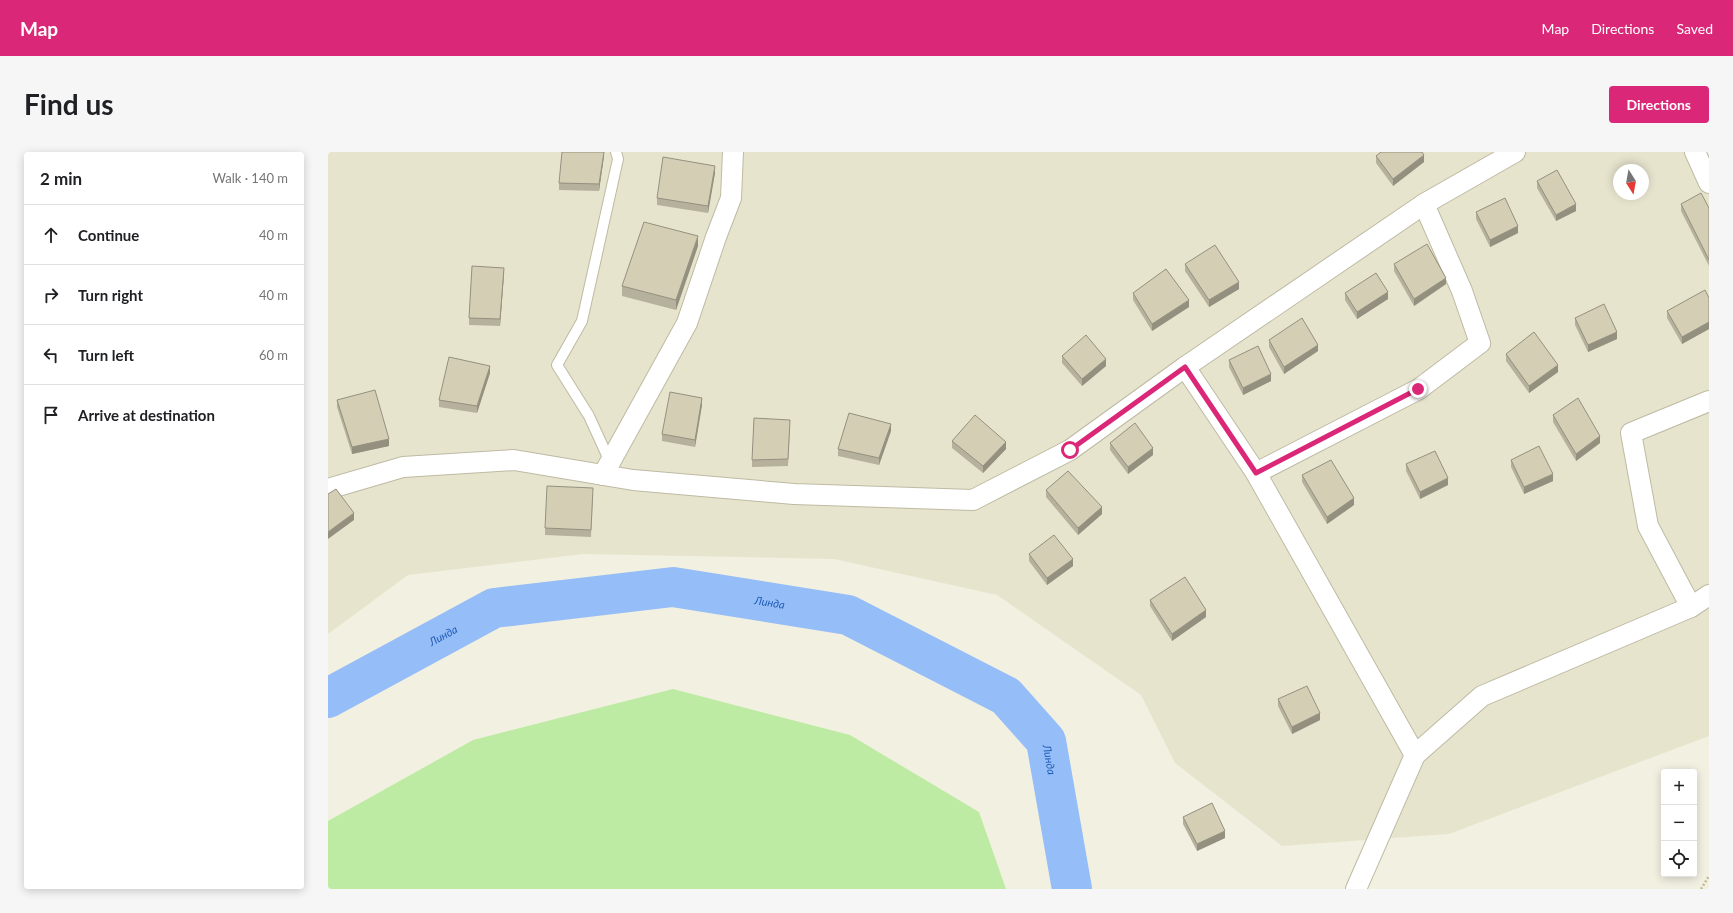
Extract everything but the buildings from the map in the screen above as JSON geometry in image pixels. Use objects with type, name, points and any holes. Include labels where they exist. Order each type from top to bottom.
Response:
[{"type":"street","points":[[606,468],[687,323],[731,198],[733,152]]},
{"type":"street","points":[[328,489],[403,467],[514,460],[606,468],[633,480],[794,494],[973,500],[1070,450],[1185,367],[1424,204],[1515,152]]},
{"type":"street","points":[[1695,152],[1709,183]]},
{"type":"street","points":[[1256,473],[1418,389],[1480,343],[1462,291],[1424,204]]},
{"type":"street","points":[[1185,367],[1256,473],[1415,755]]},
{"type":"street","points":[[1691,607],[1648,526],[1631,433],[1709,401]]},
{"type":"street","points":[[1356,889],[1415,755],[1482,696],[1691,607],[1709,595]]},
{"type":"lane","points":[[606,468],[589,416],[557,365],[582,321],[618,159],[616,152]]},
{"type":"path","points":[[1701,889],[1709,876]]},
{"type":"shaded area","points":[[328,152],[1709,152],[1709,736],[1449,834],[1282,846],[1175,763],[1141,695],[997,595],[834,559],[583,554],[408,575],[328,634]]},
{"type":"green space","points":[[673,689],[850,735],[979,812],[1006,889],[328,889],[328,821],[473,740]]},
{"type":"waterway","name":"Линда","points":[[328,698],[494,608],[673,587],[848,615],[1006,696],[1046,741],[1072,889]]},
{"type":"route","points":[[1070,450],[1185,367],[1256,473],[1418,389]]}]
